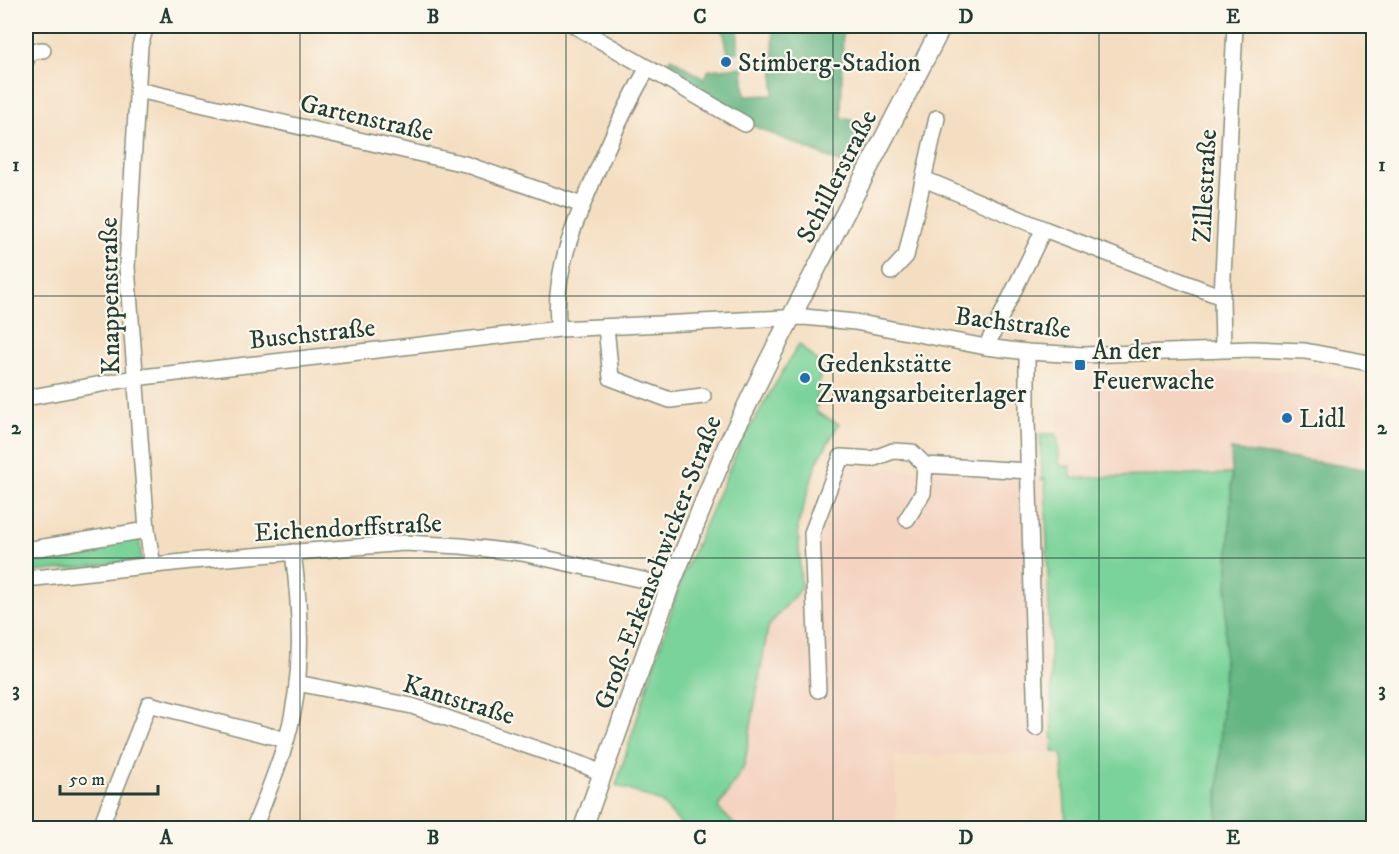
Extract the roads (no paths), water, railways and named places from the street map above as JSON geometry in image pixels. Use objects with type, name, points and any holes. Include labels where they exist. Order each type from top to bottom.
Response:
[{"type":"main road","name":"Schillerstraße","points":[[791,318],[942,26]]},
{"type":"main road","name":"Groß-Erkenschwicker-Straße","points":[[583,828],[670,586],[727,446],[791,318]]},
{"type":"street","name":"Knappenstraße","points":[[146,26],[140,46],[127,267],[147,530],[153,566]]},
{"type":"street","points":[[575,26],[745,124]]},
{"type":"street","name":"Zillestraße","points":[[1223,349],[1222,297],[1236,26]]},
{"type":"street","points":[[26,60],[30,51],[43,50]]},
{"type":"street","points":[[559,329],[557,312],[562,271],[569,241],[582,205],[614,134],[648,68]]},
{"type":"street","name":"Gartenstraße","points":[[138,90],[465,164],[582,205]]},
{"type":"street","points":[[891,272],[906,256],[937,118]]},
{"type":"street","points":[[924,179],[1044,229],[1222,297]]},
{"type":"street","points":[[987,347],[1044,229]]},
{"type":"street","name":"Bachstraße","points":[[791,318],[804,316],[855,322],[987,347],[1028,352],[1083,355],[1223,349],[1305,351],[1374,364]]},
{"type":"street","name":"Buschstraße","points":[[26,398],[134,378],[559,329],[791,318]]},
{"type":"street","points":[[606,327],[611,378],[670,400],[703,396]]},
{"type":"street","points":[[1028,352],[1036,728]]},
{"type":"street","points":[[818,690],[812,533],[841,457],[872,459],[893,451],[912,452],[925,465],[1029,471]]},
{"type":"street","points":[[907,519],[923,493],[925,465]]},
{"type":"street","points":[[26,550],[147,530]]},
{"type":"street","name":"Eichendorffstraße","points":[[26,579],[404,543],[461,546],[522,553],[670,586]]},
{"type":"street","points":[[254,828],[286,740],[297,683],[300,651],[293,552]]},
{"type":"street","name":"Kantstraße","points":[[297,683],[412,706],[579,763],[603,774]]},
{"type":"street","points":[[100,828],[149,704],[286,740]]},
{"type":"place","name":"Stimberg-Stadion","points":[[726,62]]},
{"type":"place","name":"An der Feuerwache","points":[[1080,365]]},
{"type":"place","name":"Gedenkstätte Zwangsarbeiterlager","points":[[805,378]]},
{"type":"place","name":"Lidl","points":[[1287,418]]}]
